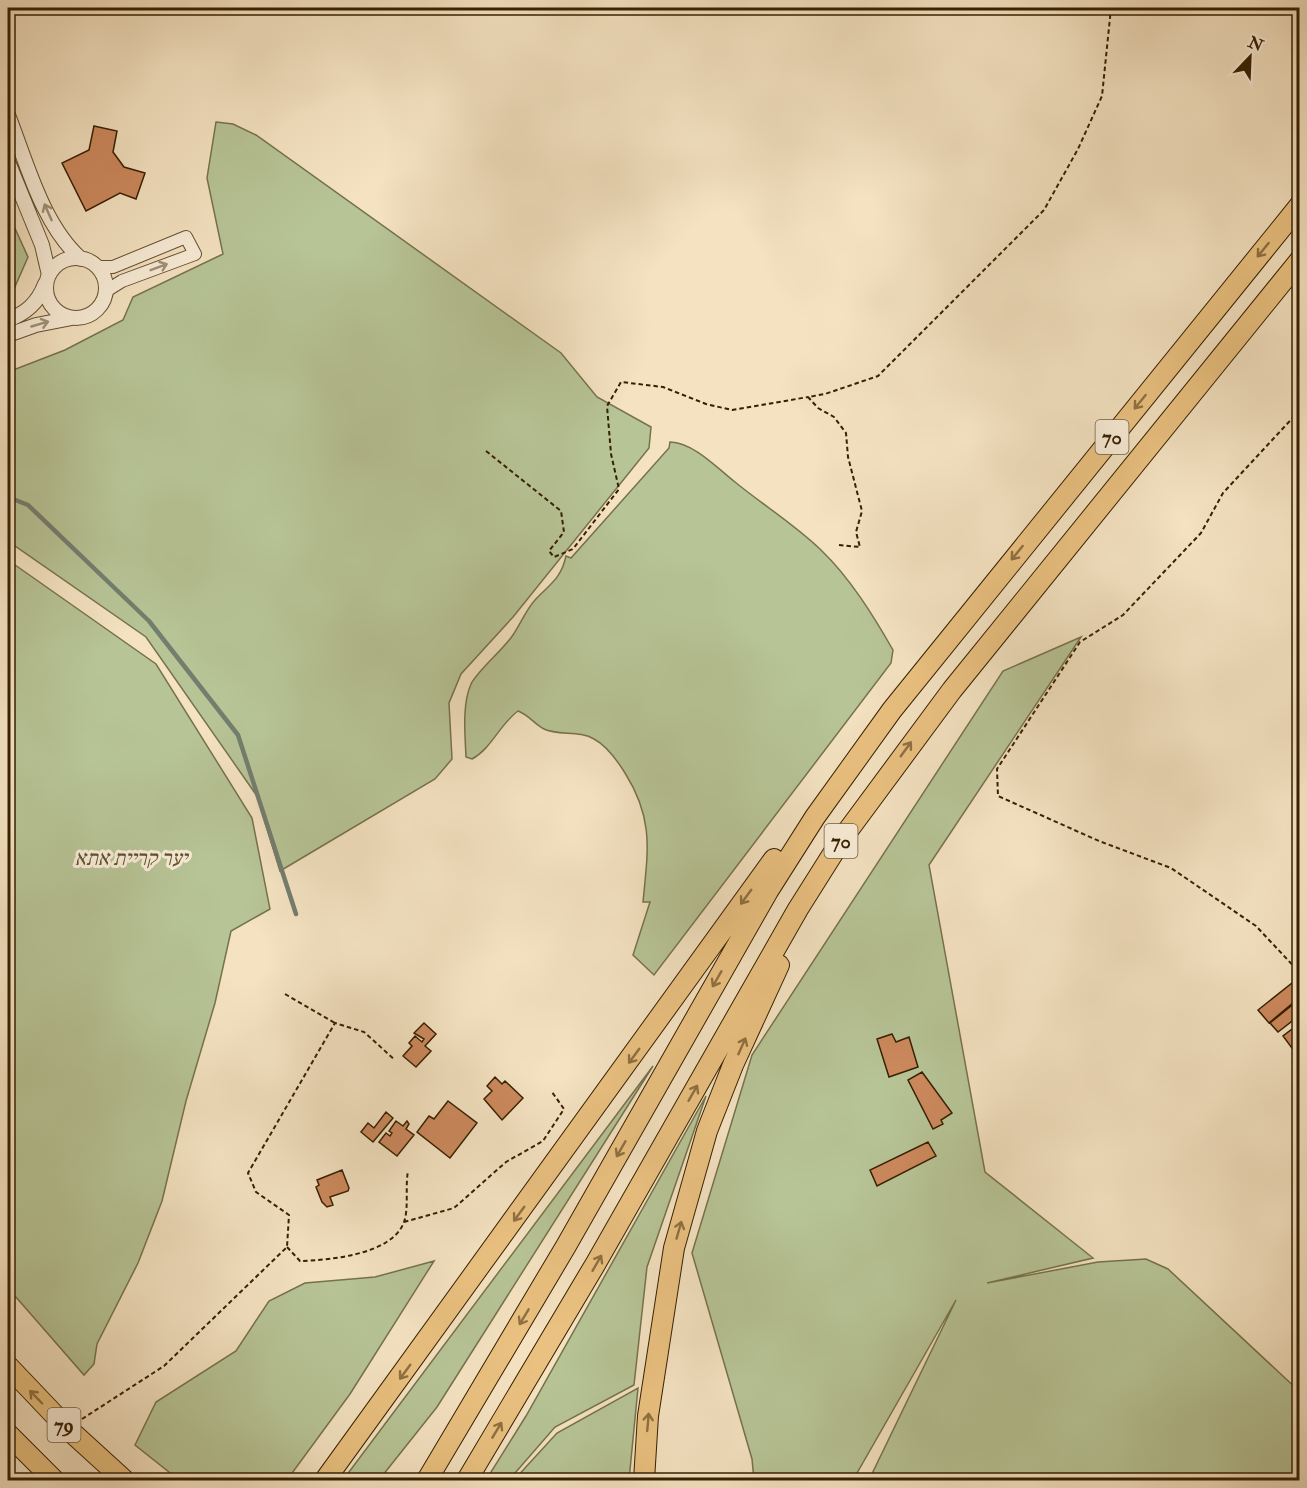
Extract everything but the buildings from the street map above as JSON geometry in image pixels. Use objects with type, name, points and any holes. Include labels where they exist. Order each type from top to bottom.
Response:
[{"type":"highway","name":"70","points":[[427,1480],[560,1256],[768,891],[845,774],[924,669],[1299,205]]},
{"type":"highway","name":"70","points":[[467,1480],[596,1263],[798,909],[879,785],[951,690],[1299,260]]},
{"type":"highway","points":[[326,1480],[630,1062],[746,897],[924,669]]},
{"type":"highway","points":[[644,1480],[648,1416],[674,1248],[707,1131],[733,1065],[787,946],[879,785]]},
{"type":"highway","name":"79","points":[[8,1366],[66,1428],[124,1480]]},
{"type":"highway","name":"79","points":[[8,1434],[54,1480]]},
{"type":"street","points":[[8,115],[54,226],[68,247],[81,259],[98,267],[113,267],[186,237],[195,254],[122,281],[106,291]]},
{"type":"street","points":[[8,162],[11,179],[42,245],[48,278],[49,302],[55,310],[73,318]]},
{"type":"street","points":[[8,320],[26,312],[42,293],[57,265],[66,260],[81,259]]},
{"type":"street","points":[[8,334],[51,321],[93,313],[100,306],[106,291],[104,276],[98,267]]},
{"type":"path","points":[[486,451],[561,511],[564,532],[549,551],[554,557],[573,549],[619,489],[611,454],[607,406],[621,382],[663,387],[732,410],[825,394],[878,376],[1044,210],[1078,149],[1102,96],[1111,8]]},
{"type":"path","points":[[808,397],[818,408],[834,417],[846,433],[848,457],[862,511],[856,532],[860,547],[839,545]]},
{"type":"path","points":[[1299,410],[1223,493],[1201,533],[1123,615],[1080,642],[998,770],[998,795],[1099,841],[1171,868],[1256,926],[1299,973]]},
{"type":"path","points":[[285,994],[335,1023],[364,1032],[395,1060]]},
{"type":"path","points":[[66,1428],[164,1366],[287,1247],[289,1215],[256,1192],[248,1173],[335,1023]]},
{"type":"path","points":[[404,1222],[454,1208],[506,1162],[543,1141],[564,1109],[552,1092]]},
{"type":"path","points":[[287,1247],[300,1261],[338,1259],[389,1242],[404,1222],[408,1171]]},
{"type":"green space","points":[[216,122],[233,124],[256,135],[561,353],[597,397],[651,427],[649,448],[513,617],[461,674],[449,703],[452,759],[435,779],[280,871],[257,796],[146,637],[8,541],[8,372],[65,350],[123,320],[133,297],[223,254],[207,178]]},
{"type":"green space","points":[[8,213],[28,257],[11,296],[8,297]]},
{"type":"green space","points":[[670,442],[679,443],[696,451],[821,550],[860,597],[893,650],[891,663],[654,975],[633,955],[650,902],[643,902],[647,850],[645,820],[634,790],[615,758],[603,745],[588,736],[550,731],[540,727],[518,711],[485,749],[472,759],[466,757],[465,720],[466,701],[474,678],[509,641],[532,604],[558,576],[566,556],[571,558],[669,448]]},
{"type":"green space","name":"יער קריית אתא","points":[[8,560],[156,664],[252,818],[270,909],[231,931],[215,1003],[186,1101],[162,1201],[138,1263],[97,1344],[94,1364],[84,1375],[8,1288]]},
{"type":"green space","points":[[1081,637],[929,865],[985,1172],[1093,1258],[987,1283],[1098,1262],[1146,1259],[1168,1269],[1299,1391],[1299,1480],[869,1480],[956,1300],[853,1480],[754,1480],[752,1459],[692,1253],[752,1055],[1003,671]]},
{"type":"green space","points":[[653,1066],[437,1407],[379,1480],[343,1480]]},
{"type":"green space","points":[[706,1096],[647,1267],[634,1385],[555,1427],[509,1480],[486,1480],[526,1416]]},
{"type":"green space","points":[[434,1261],[350,1394],[287,1480],[179,1480],[135,1445],[156,1402],[236,1351],[269,1301],[305,1283],[375,1277]]},
{"type":"green space","points":[[638,1388],[629,1480],[514,1480],[557,1433]]},
{"type":"waterway","points":[[8,497],[28,505],[149,621],[238,735],[296,914]]}]
